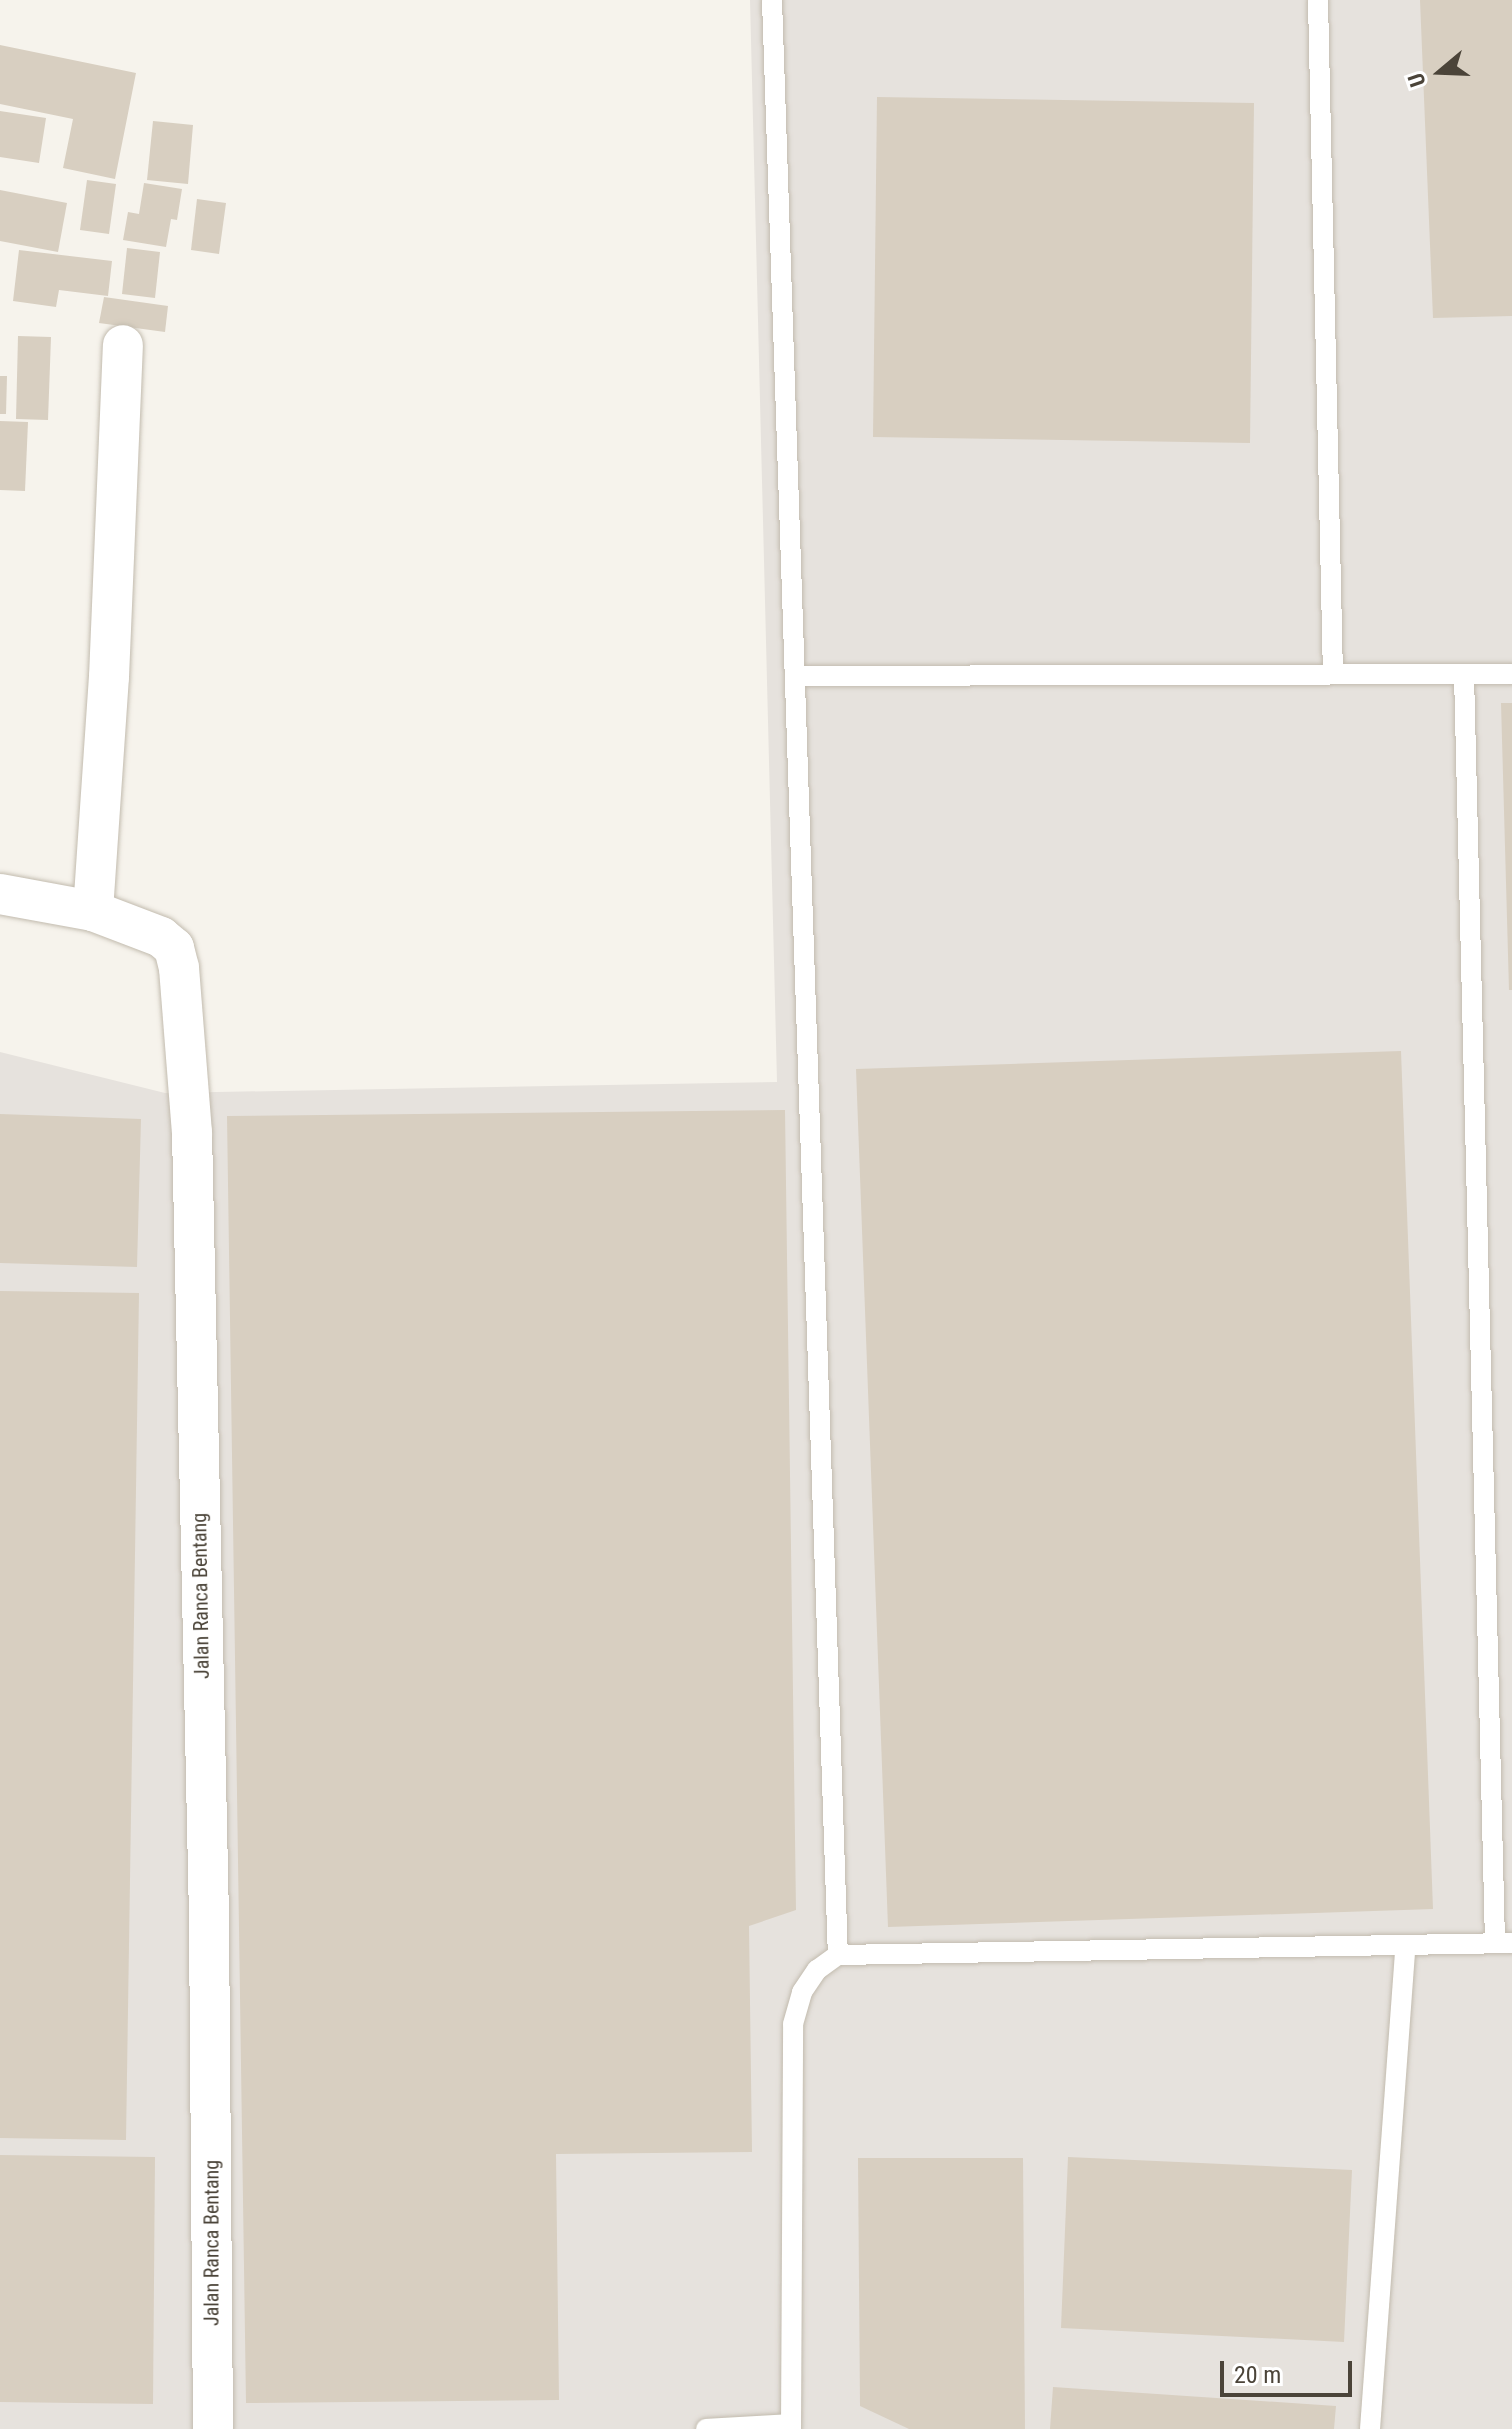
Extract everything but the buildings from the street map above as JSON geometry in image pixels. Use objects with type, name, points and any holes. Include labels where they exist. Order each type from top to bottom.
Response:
[{"type":"street","points":[[93,911],[109,677],[123,345]]},
{"type":"street","name":"Jalan Ranca Bentang","points":[[0,894],[93,911],[161,937],[174,948],[179,968],[192,1132],[209,1920],[213,2429]]},
{"type":"lane","points":[[772,0],[838,1955]]},
{"type":"lane","points":[[1318,0],[1333,674]]},
{"type":"lane","points":[[706,2429],[791,2426],[793,2024],[802,1992],[817,1970],[838,1955],[1503,1943],[1496,1900],[1464,674]]},
{"type":"lane","points":[[795,676],[1512,674]]},
{"type":"lane","points":[[1370,2429],[1405,1947]]},
{"type":"shaded area","points":[[750,0],[1512,0],[1512,2429],[0,2429],[0,1052],[165,1093],[777,1082]]}]
